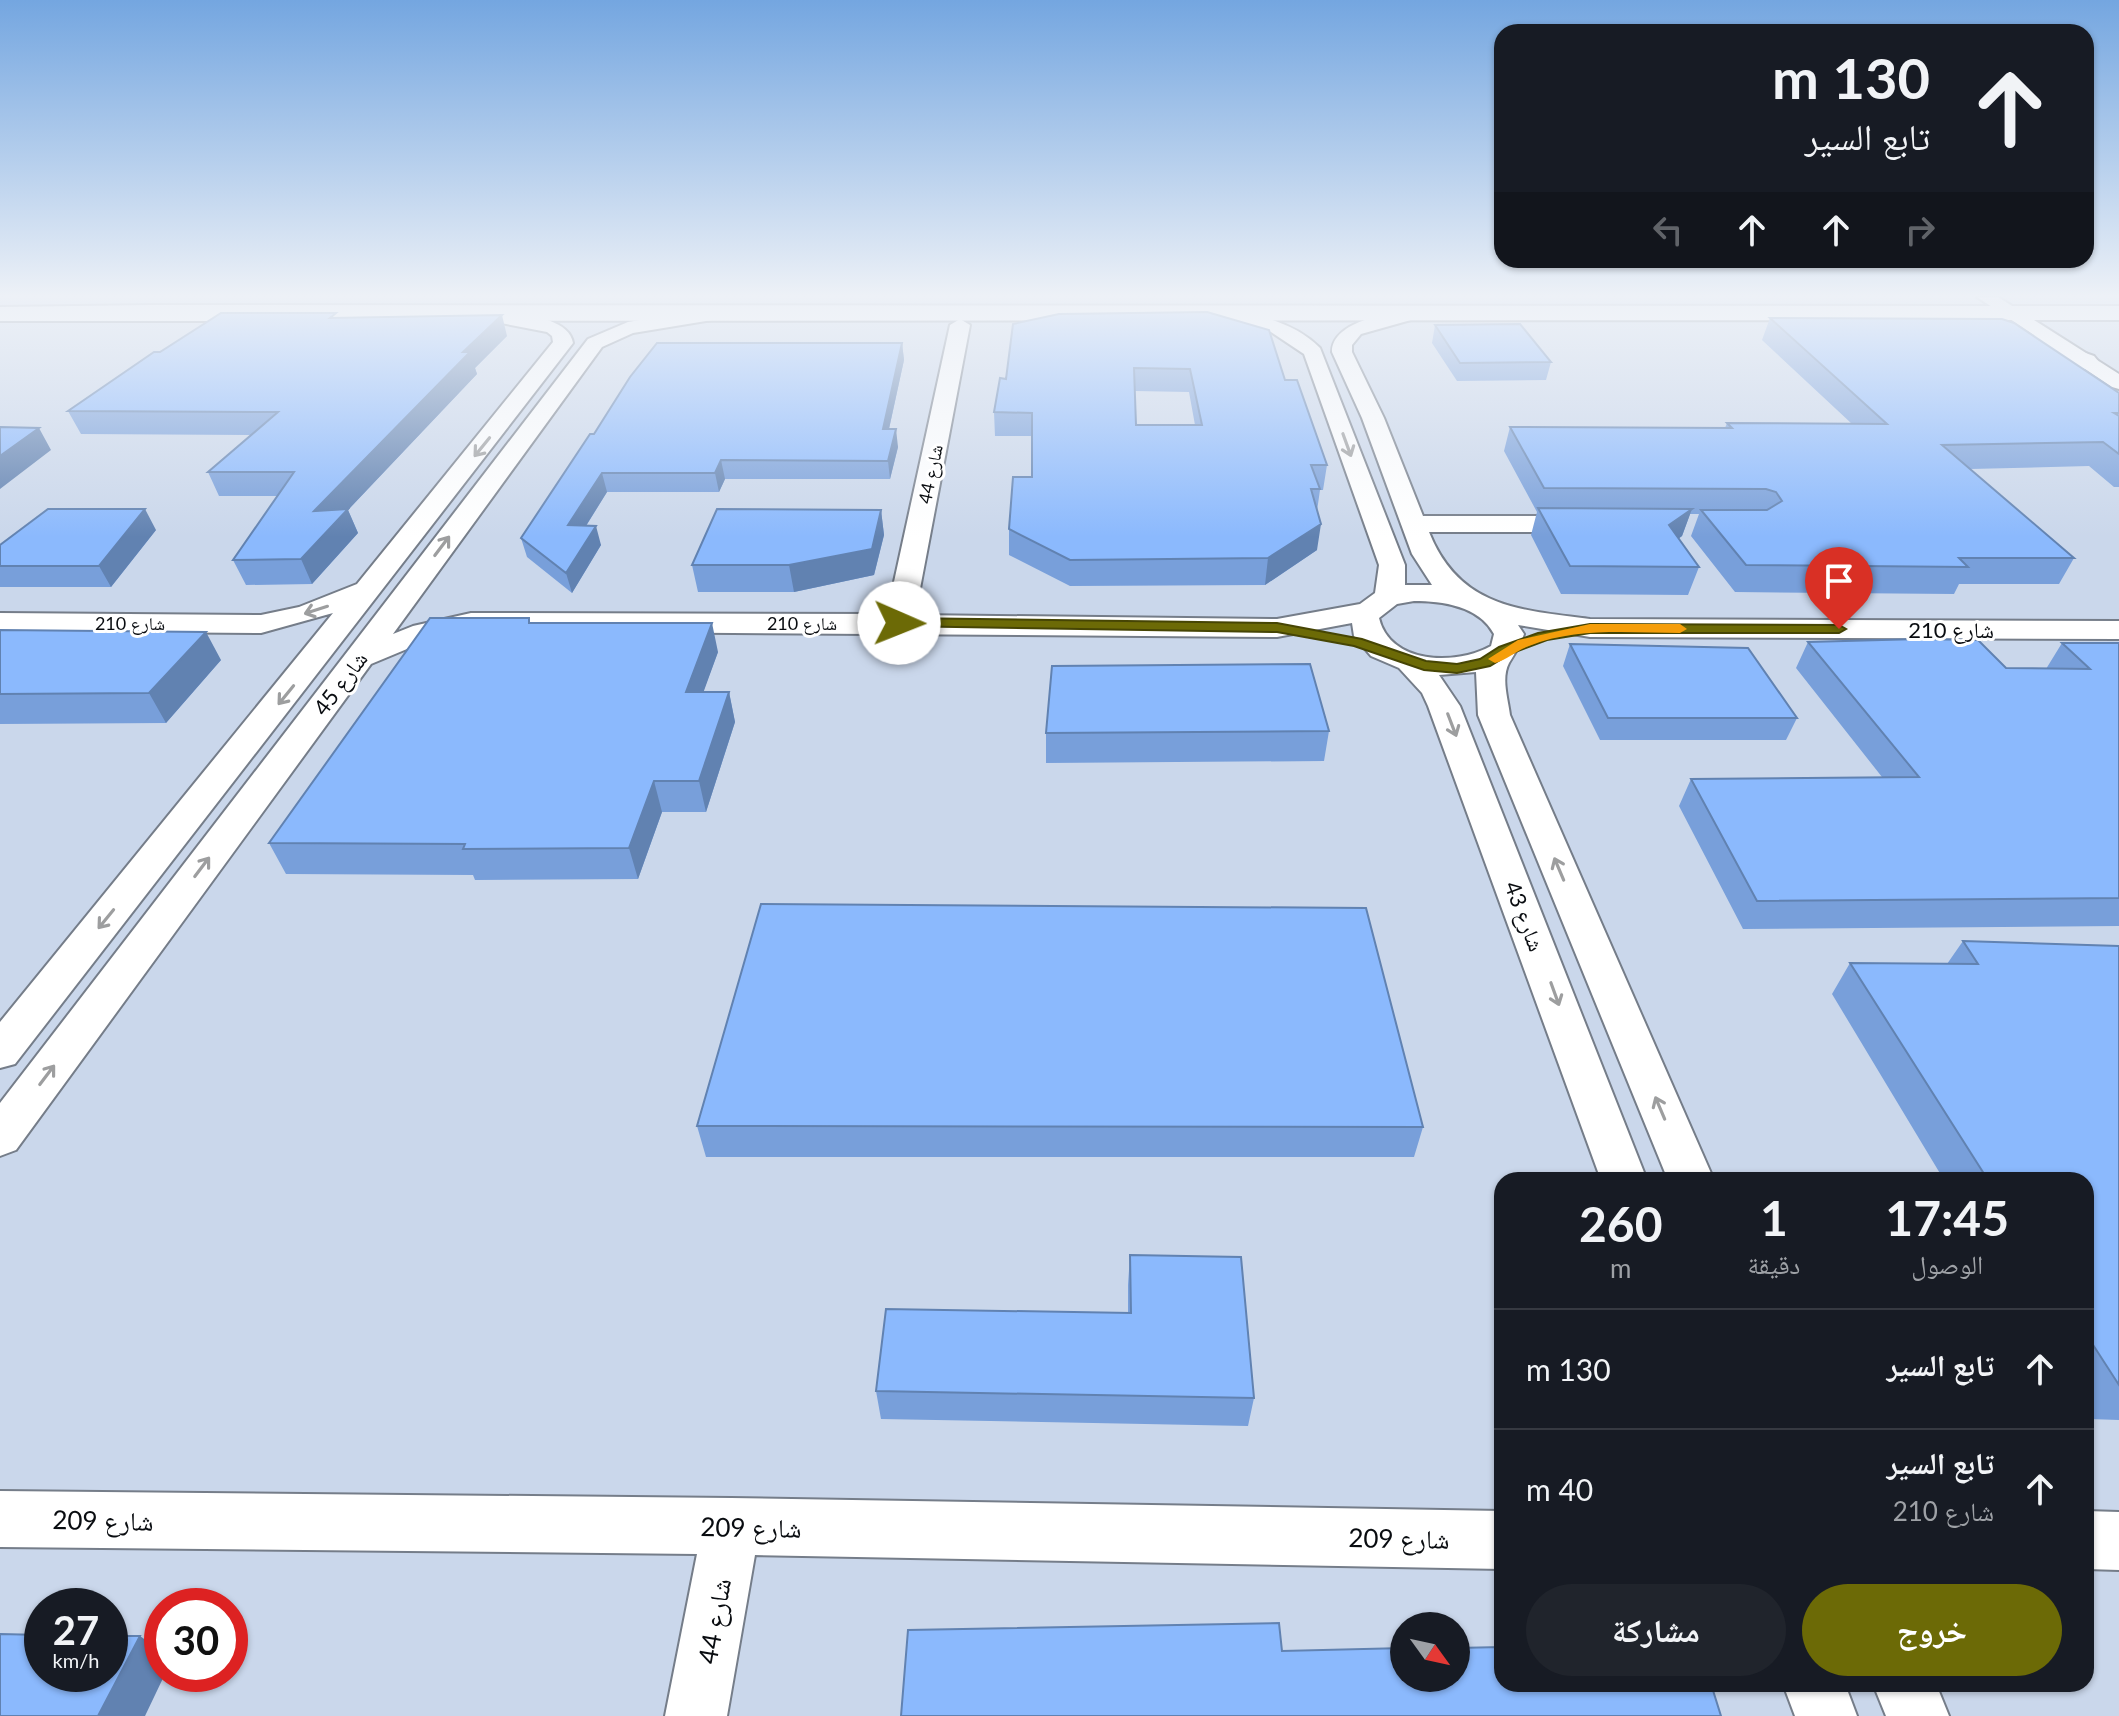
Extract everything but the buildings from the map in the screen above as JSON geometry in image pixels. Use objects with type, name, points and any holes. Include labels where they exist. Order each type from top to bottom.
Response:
[{"type":"street","name":"شارع 45","points":[[0,1052],[536,377]]},
{"type":"street","name":"شارع 45","points":[[0,1137],[569,377]]},
{"type":"street","name":"شارع 44","points":[[899,623],[949,377]]},
{"type":"street","points":[[1322,377],[1392,565],[1391,588],[1377,604]]},
{"type":"street","points":[[1354,377],[1432,566],[1447,584],[1498,617],[1509,634],[1490,676],[1494,715],[1688,1172]]},
{"type":"street","points":[[1414,524],[1600,524]]},
{"type":"street","name":"شارع 210","points":[[0,622],[261,624],[308,613],[369,588]]},
{"type":"street","name":"شارع 210","points":[[410,589],[424,607],[452,619],[471,622],[1277,628],[1325,621],[1416,592],[1537,621],[1590,628],[2119,630]]},
{"type":"street","name":"شارع 43","points":[[1377,604],[1365,625],[1374,641],[1396,655],[1436,690],[1444,706],[1621,1172]]},
{"type":"street","name":"شارع 210","points":[[357,660],[411,635],[471,622]]},
{"type":"street","name":"شارع 210","points":[[261,624],[300,642],[314,659]]},
{"type":"street","name":"شارع 210","points":[[1277,628],[1457,668],[1544,636],[1590,628]]},
{"type":"street","name":"شارع 209","points":[[0,1519],[731,1526],[1494,1540]]},
{"type":"street","name":"شارع 44","points":[[696,1716],[731,1526]]},
{"type":"street","points":[[2094,1540],[2119,1541]]},
{"type":"shaded area","points":[[0,377],[2119,377],[2119,1716],[0,1716]]},
{"type":"slow traffic","points":[[1495,659],[1504,651],[1523,643],[1566,631],[1590,628],[1680,629]]},
{"type":"route","points":[[899,623],[1277,628],[1357,642],[1409,661],[1441,668],[1485,663],[1523,643],[1590,628],[1839,629]]}]
